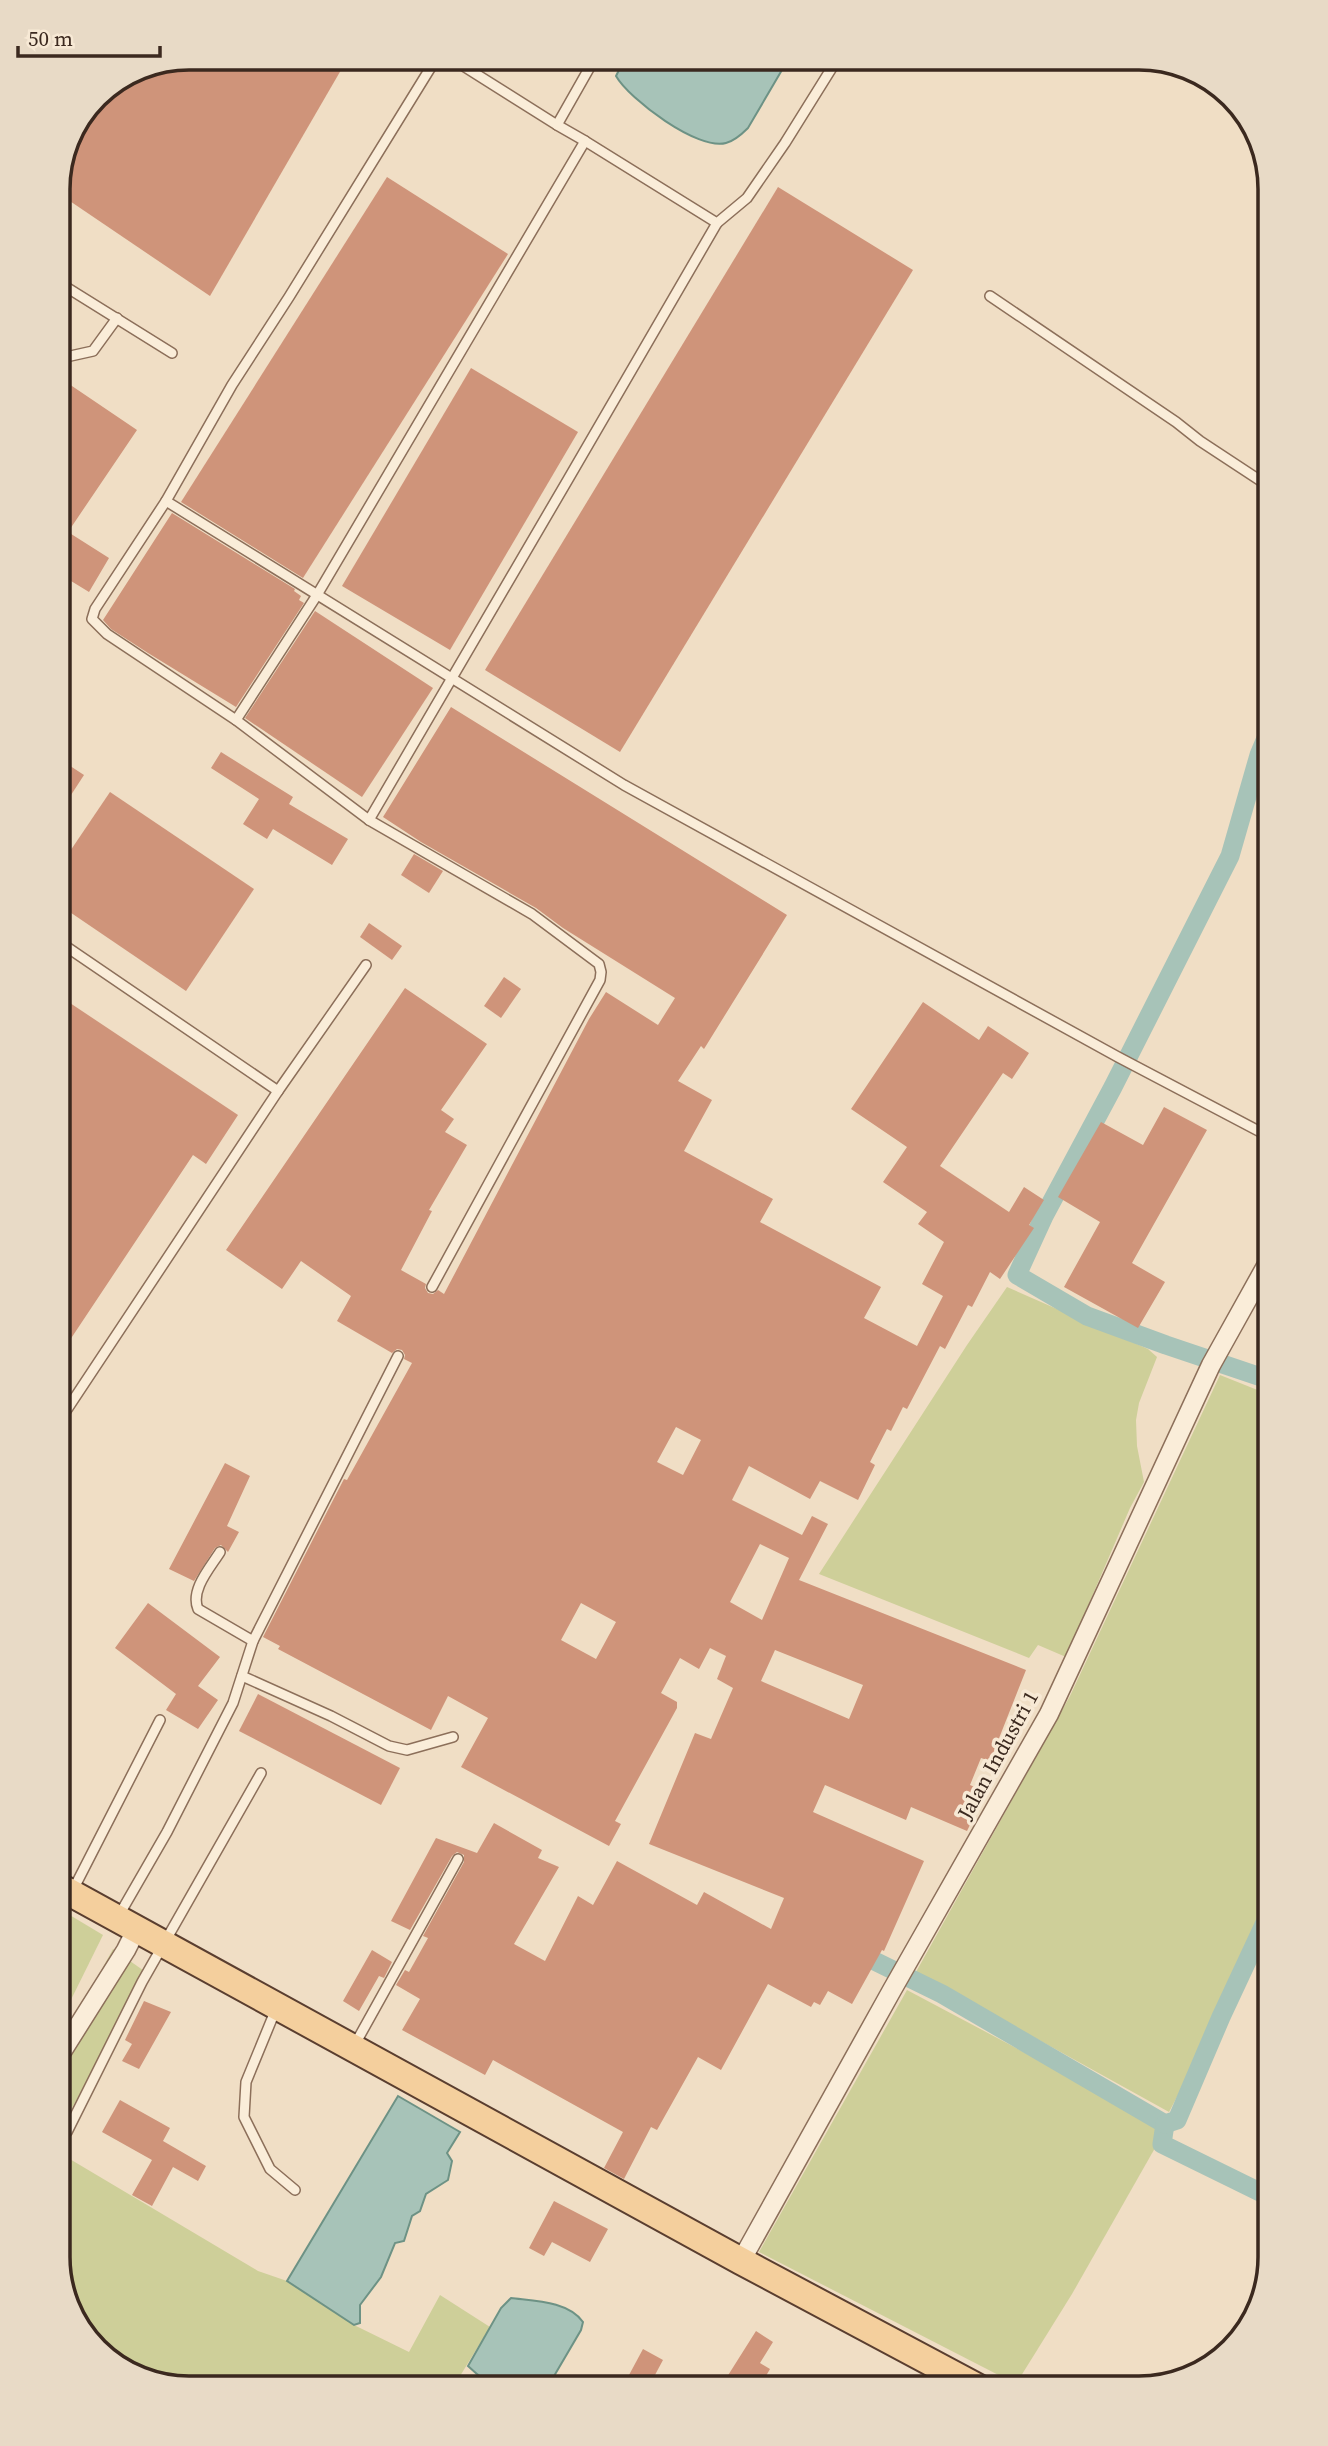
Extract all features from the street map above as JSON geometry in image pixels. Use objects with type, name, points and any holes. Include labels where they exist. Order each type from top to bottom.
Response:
[{"type":"main road","points":[[70,1893],[949,2376]]},
{"type":"street","name":"Jalan Industri 1","points":[[741,2261],[1049,1714],[1214,1359],[1258,1280]]},
{"type":"street","points":[[70,2039],[126,1950],[127,1924]]},
{"type":"lane","points":[[429,70],[232,385],[166,501],[95,609],[92,619],[107,634],[236,720],[369,820],[532,914],[599,964],[600,980],[432,1287]]},
{"type":"lane","points":[[470,70],[717,223]]},
{"type":"lane","points":[[557,125],[588,70]]},
{"type":"lane","points":[[369,820],[717,223],[747,198],[831,70]]},
{"type":"lane","points":[[236,720],[317,596],[585,141]]},
{"type":"lane","points":[[70,289],[172,353]]},
{"type":"lane","points":[[990,296],[1258,478]]},
{"type":"lane","points":[[70,356],[93,351],[117,318]]},
{"type":"lane","points":[[166,501],[624,785],[1118,1057],[1258,1131]]},
{"type":"lane","points":[[70,949],[278,1091]]},
{"type":"lane","points":[[70,1405],[278,1091],[366,965]]},
{"type":"lane","points":[[127,1924],[173,1820],[233,1703],[253,1641],[398,1356]]},
{"type":"lane","points":[[220,1552],[197,1591],[195,1601],[198,1609],[253,1641]]},
{"type":"lane","points":[[242,1676],[331,1716],[389,1746],[407,1750],[453,1738]]},
{"type":"lane","points":[[70,1879],[160,1720]]},
{"type":"lane","points":[[70,2126],[164,1945],[261,1773]]},
{"type":"lane","points":[[353,2048],[458,1859]]},
{"type":"lane","points":[[277,2006],[246,2082],[244,2117],[270,2169],[295,2190]]},
{"type":"green space","points":[[1007,1287],[1148,1349],[1157,1357],[1139,1403],[1136,1420],[1137,1446],[1144,1482],[1130,1508],[1066,1657],[1038,1645],[1029,1658],[819,1574]]},
{"type":"green space","points":[[1220,1375],[1258,1390],[1258,1921],[1169,2112],[916,1972],[1070,1696]]},
{"type":"green space","points":[[70,1915],[103,1935],[70,2002]]},
{"type":"green space","points":[[113,1949],[147,1973],[70,2111],[70,2027]]},
{"type":"green space","points":[[907,1990],[1067,2075],[1160,2130],[1155,2148],[1072,2294],[1021,2376],[1000,2376],[759,2252]]},
{"type":"green space","points":[[70,2159],[258,2271],[287,2281],[354,2325],[409,2352],[440,2295],[490,2327],[460,2376],[181,2376],[151,2370],[136,2364],[110,2347],[99,2336],[79,2303],[72,2280],[70,2257]]},
{"type":"shaded area","points":[[619,70],[782,70],[748,128],[726,143],[699,139],[665,121],[623,86],[616,76]]},
{"type":"shaded area","points":[[398,2096],[460,2132],[447,2153],[452,2161],[448,2180],[426,2194],[420,2211],[412,2216],[404,2241],[395,2243],[381,2277],[360,2305],[360,2323],[354,2325],[287,2281]]},
{"type":"shaded area","points":[[511,2298],[540,2301],[569,2310],[583,2322],[554,2376],[479,2376],[468,2366],[501,2308]]},
{"type":"building","points":[[189,70],[341,70],[210,296],[70,201],[74,158],[82,136],[110,99],[151,76]]},
{"type":"building","points":[[387,177],[508,254],[303,578],[181,502]]},
{"type":"building","points":[[778,187],[913,270],[620,752],[485,670]]},
{"type":"building","points":[[471,368],[578,432],[450,650],[342,586]]},
{"type":"building","points":[[70,385],[137,430],[70,529]]},
{"type":"building","points":[[172,513],[295,589],[301,596],[299,600],[304,603],[236,707],[111,629],[103,620]]},
{"type":"building","points":[[70,533],[109,558],[89,592],[70,580]]},
{"type":"building","points":[[315,611],[433,688],[362,797],[245,718]]},
{"type":"building","points":[[451,707],[787,915],[704,1049],[701,1046],[678,1081],[712,1100],[684,1151],[773,1199],[760,1222],[881,1287],[864,1318],[917,1346],[943,1296],[922,1284],[944,1242],[918,1224],[927,1212],[883,1182],[907,1147],[851,1109],[923,1002],[979,1040],[988,1026],[1029,1053],[1012,1079],[1003,1073],[940,1166],[1009,1212],[1024,1187],[1044,1200],[1029,1225],[1034,1228],[1000,1279],[990,1272],[972,1307],[968,1305],[945,1349],[940,1346],[907,1409],[903,1407],[891,1431],[887,1429],[870,1462],[875,1465],[858,1500],[820,1481],[810,1499],[749,1466],[732,1500],[802,1535],[812,1516],[828,1524],[799,1580],[1026,1670],[990,1761],[981,1758],[970,1785],[986,1792],[967,1831],[911,1807],[906,1820],[825,1785],[813,1812],[924,1861],[884,1951],[882,1950],[852,2004],[828,1991],[820,2005],[814,2002],[811,2007],[768,1984],[721,2070],[698,2057],[657,2130],[651,2127],[624,2179],[604,2168],[623,2132],[493,2060],[485,2075],[402,2030],[420,1999],[396,1985],[405,1970],[409,1972],[428,1938],[423,1936],[464,1862],[464,1855],[457,1852],[452,1856],[410,1930],[391,1921],[436,1838],[477,1853],[494,1823],[542,1850],[538,1858],[559,1867],[514,1944],[545,1961],[578,1896],[593,1905],[617,1861],[697,1905],[704,1892],[771,1929],[784,1898],[649,1844],[695,1733],[711,1739],[733,1688],[717,1679],[726,1656],[710,1648],[699,1669],[680,1658],[661,1693],[677,1702],[677,1708],[615,1821],[621,1824],[609,1846],[461,1767],[488,1718],[448,1696],[431,1730],[278,1649],[280,1646],[263,1637],[344,1479],[347,1480],[412,1363],[404,1359],[402,1350],[397,1349],[392,1353],[337,1321],[351,1296],[301,1261],[282,1289],[226,1250],[405,988],[487,1044],[441,1110],[454,1119],[445,1132],[467,1145],[429,1210],[432,1211],[401,1270],[426,1284],[428,1293],[433,1294],[438,1290],[444,1294],[589,1019],[606,992],[658,1025],[675,998],[563,928],[536,908],[383,817]],"holes":[[[676,1427],[701,1440],[683,1475],[657,1462]],[[760,1544],[789,1558],[762,1620],[730,1602]],[[581,1603],[616,1622],[596,1659],[561,1640]],[[775,1650],[863,1685],[849,1719],[761,1681]]]},
{"type":"building","points":[[221,752],[293,797],[289,804],[348,839],[332,865],[273,829],[267,839],[243,824],[259,799],[211,768]]},
{"type":"building","points":[[70,766],[84,775],[70,797]]},
{"type":"building","points":[[110,792],[254,889],[186,991],[70,912],[70,851]]},
{"type":"building","points":[[414,854],[443,871],[429,893],[401,875]]},
{"type":"building","points":[[369,923],[402,946],[392,960],[360,937]]},
{"type":"building","points":[[504,977],[521,989],[501,1018],[484,1006]]},
{"type":"building","points":[[70,1003],[238,1115],[206,1164],[193,1155],[70,1340]]},
{"type":"building","points":[[1164,1107],[1207,1130],[1132,1263],[1165,1282],[1138,1328],[1064,1287],[1100,1222],[1058,1197],[1101,1122],[1143,1145]]},
{"type":"building","points":[[225,1463],[250,1476],[227,1526],[239,1532],[228,1552],[221,1545],[215,1548],[194,1581],[169,1569]]},
{"type":"building","points":[[148,1603],[220,1657],[198,1686],[218,1700],[198,1729],[166,1710],[176,1694],[115,1648]]},
{"type":"building","points":[[258,1694],[400,1768],[381,1805],[239,1731]]},
{"type":"building","points":[[372,1950],[392,1962],[384,1978],[379,1976],[359,2011],[343,2001]]},
{"type":"building","points":[[144,2001],[171,2012],[139,2069],[122,2061],[132,2044],[125,2040]]},
{"type":"building","points":[[120,2100],[170,2128],[163,2141],[206,2166],[198,2181],[173,2167],[152,2206],[132,2195],[152,2160],[102,2132]]},
{"type":"building","points":[[554,2201],[608,2229],[590,2262],[552,2242],[544,2256],[529,2248]]},
{"type":"building","points":[[756,2331],[773,2342],[760,2363],[770,2369],[766,2376],[728,2376]]},
{"type":"building","points":[[643,2349],[663,2360],[654,2376],[628,2376]]},
{"type":"waterway","points":[[1258,758],[1230,856],[1044,1216],[1017,1275],[1087,1316],[1258,1376]]},
{"type":"waterway","points":[[1165,2124],[1177,2120],[1258,1938]]},
{"type":"waterway","points":[[852,1950],[942,1994],[1165,2124],[1162,2144],[1258,2191]]}]
